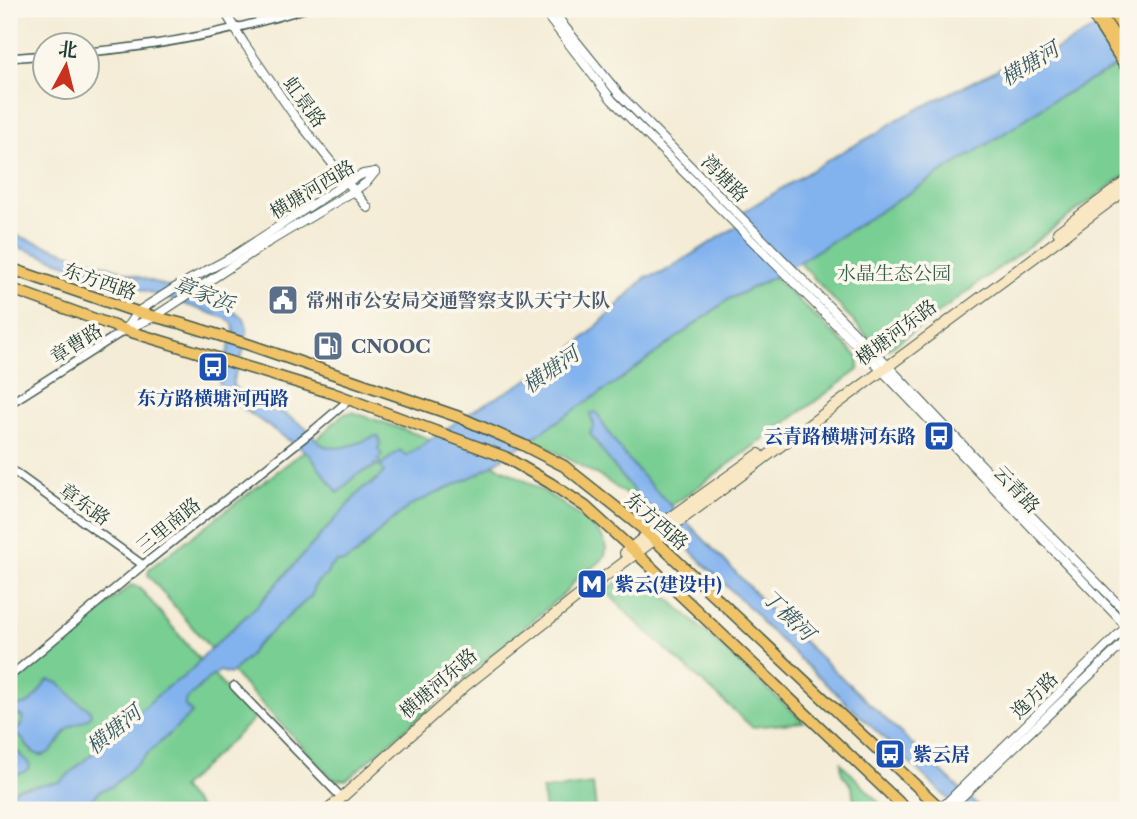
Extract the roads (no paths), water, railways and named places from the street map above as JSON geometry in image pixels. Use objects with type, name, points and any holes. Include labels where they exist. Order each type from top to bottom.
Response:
[{"type":"main road","points":[[1088,9],[1127,69]]},
{"type":"main road","points":[[1097,9],[1128,56]]},
{"type":"main road","points":[[1116,9],[1128,24]]},
{"type":"main road","points":[[1116,9],[1128,35]]},
{"type":"main road","name":"横塘河东路","points":[[883,367],[1128,180]]},
{"type":"main road","name":"横塘河东路","points":[[328,810],[351,784],[463,682],[665,526],[1128,188]]},
{"type":"main road","name":"东方西路","points":[[9,268],[137,312],[250,345],[459,417],[564,466],[651,537],[945,808]]},
{"type":"main road","name":"东方西路","points":[[9,288],[125,330],[222,358],[349,400],[505,457],[550,483],[586,507],[634,550],[907,810]]},
{"type":"street","name":"虹景路","points":[[223,9],[296,117],[368,208]]},
{"type":"street","points":[[102,51],[212,34],[304,9]]},
{"type":"street","points":[[542,9],[612,100],[734,216]]},
{"type":"street","name":"湾塘路","points":[[553,9],[619,94],[734,216],[883,367]]},
{"type":"street","points":[[9,58],[32,56]]},
{"type":"street","name":"横塘河西路","points":[[376,173],[354,191],[267,243],[155,317],[125,330],[137,312],[176,287],[230,258],[347,182],[363,174],[376,173]]},
{"type":"street","name":"章曹路","points":[[9,404],[125,330]]},
{"type":"street","name":"云青路","points":[[883,367],[1128,614]]},
{"type":"street","name":"云青路","points":[[883,367],[1128,627]]},
{"type":"street","name":"三里南路","points":[[9,677],[143,565],[349,400]]},
{"type":"street","name":"章东路","points":[[9,468],[143,565]]},
{"type":"street","name":"逸方路","points":[[965,790],[1128,627]]},
{"type":"street","name":"逸方路","points":[[965,790],[1128,639]]},
{"type":"street","points":[[234,687],[341,797]]},
{"type":"street","points":[[945,808],[965,790]]},
{"type":"water","name":"横塘河","points":[[1128,10],[1128,60],[1050,102],[774,277],[729,299],[618,381],[480,473],[411,505],[357,554],[329,568],[327,575],[315,585],[312,595],[230,674],[220,671],[209,678],[185,701],[185,706],[192,713],[113,786],[100,791],[82,810],[9,810],[9,796],[18,788],[60,782],[167,687],[182,678],[257,606],[364,487],[372,484],[384,472],[381,467],[400,450],[406,456],[474,410],[554,365],[646,277],[662,273],[737,226],[743,212],[845,150],[1030,50],[1035,57],[1054,51]]},
{"type":"water","points":[[9,233],[219,304],[243,317],[247,332],[233,380],[236,389],[306,428],[320,444],[336,448],[379,437],[378,449],[382,456],[378,460],[381,463],[357,474],[338,493],[309,454],[222,394],[219,380],[234,331],[233,324],[228,319],[9,244]]},
{"type":"water","points":[[595,412],[637,470],[767,607],[982,810],[960,810],[762,623],[669,529],[607,458],[590,433],[594,425],[590,414]]},
{"type":"water","points":[[48,680],[64,687],[90,710],[91,715],[70,727],[51,751],[41,755],[29,748],[18,735],[9,738],[9,733],[22,724],[23,717],[9,711],[9,708],[30,702]]},
{"type":"water","points":[[9,743],[30,765],[24,772],[9,775]]},
{"type":"railway","points":[[9,805],[15,810]]},
{"type":"place","name":"常州市公安局交通警察支队天宁大队","points":[[283,300]]},
{"type":"place","name":"CNOOC","points":[[328,346]]},
{"type":"place","name":"东方路横塘河西路","points":[[213,367]]},
{"type":"place","name":"云青路横塘河东路","points":[[939,436]]},
{"type":"place","name":"紫云(建设中)","points":[[592,584]]},
{"type":"place","name":"紫云居","points":[[890,754]]},
{"type":"park label","name":"水晶生态公园","points":[[894,273]]},
{"type":"water label","name":"章家浜","points":[[204,294]]},
{"type":"water label","name":"丁横河","points":[[788,615]]}]
